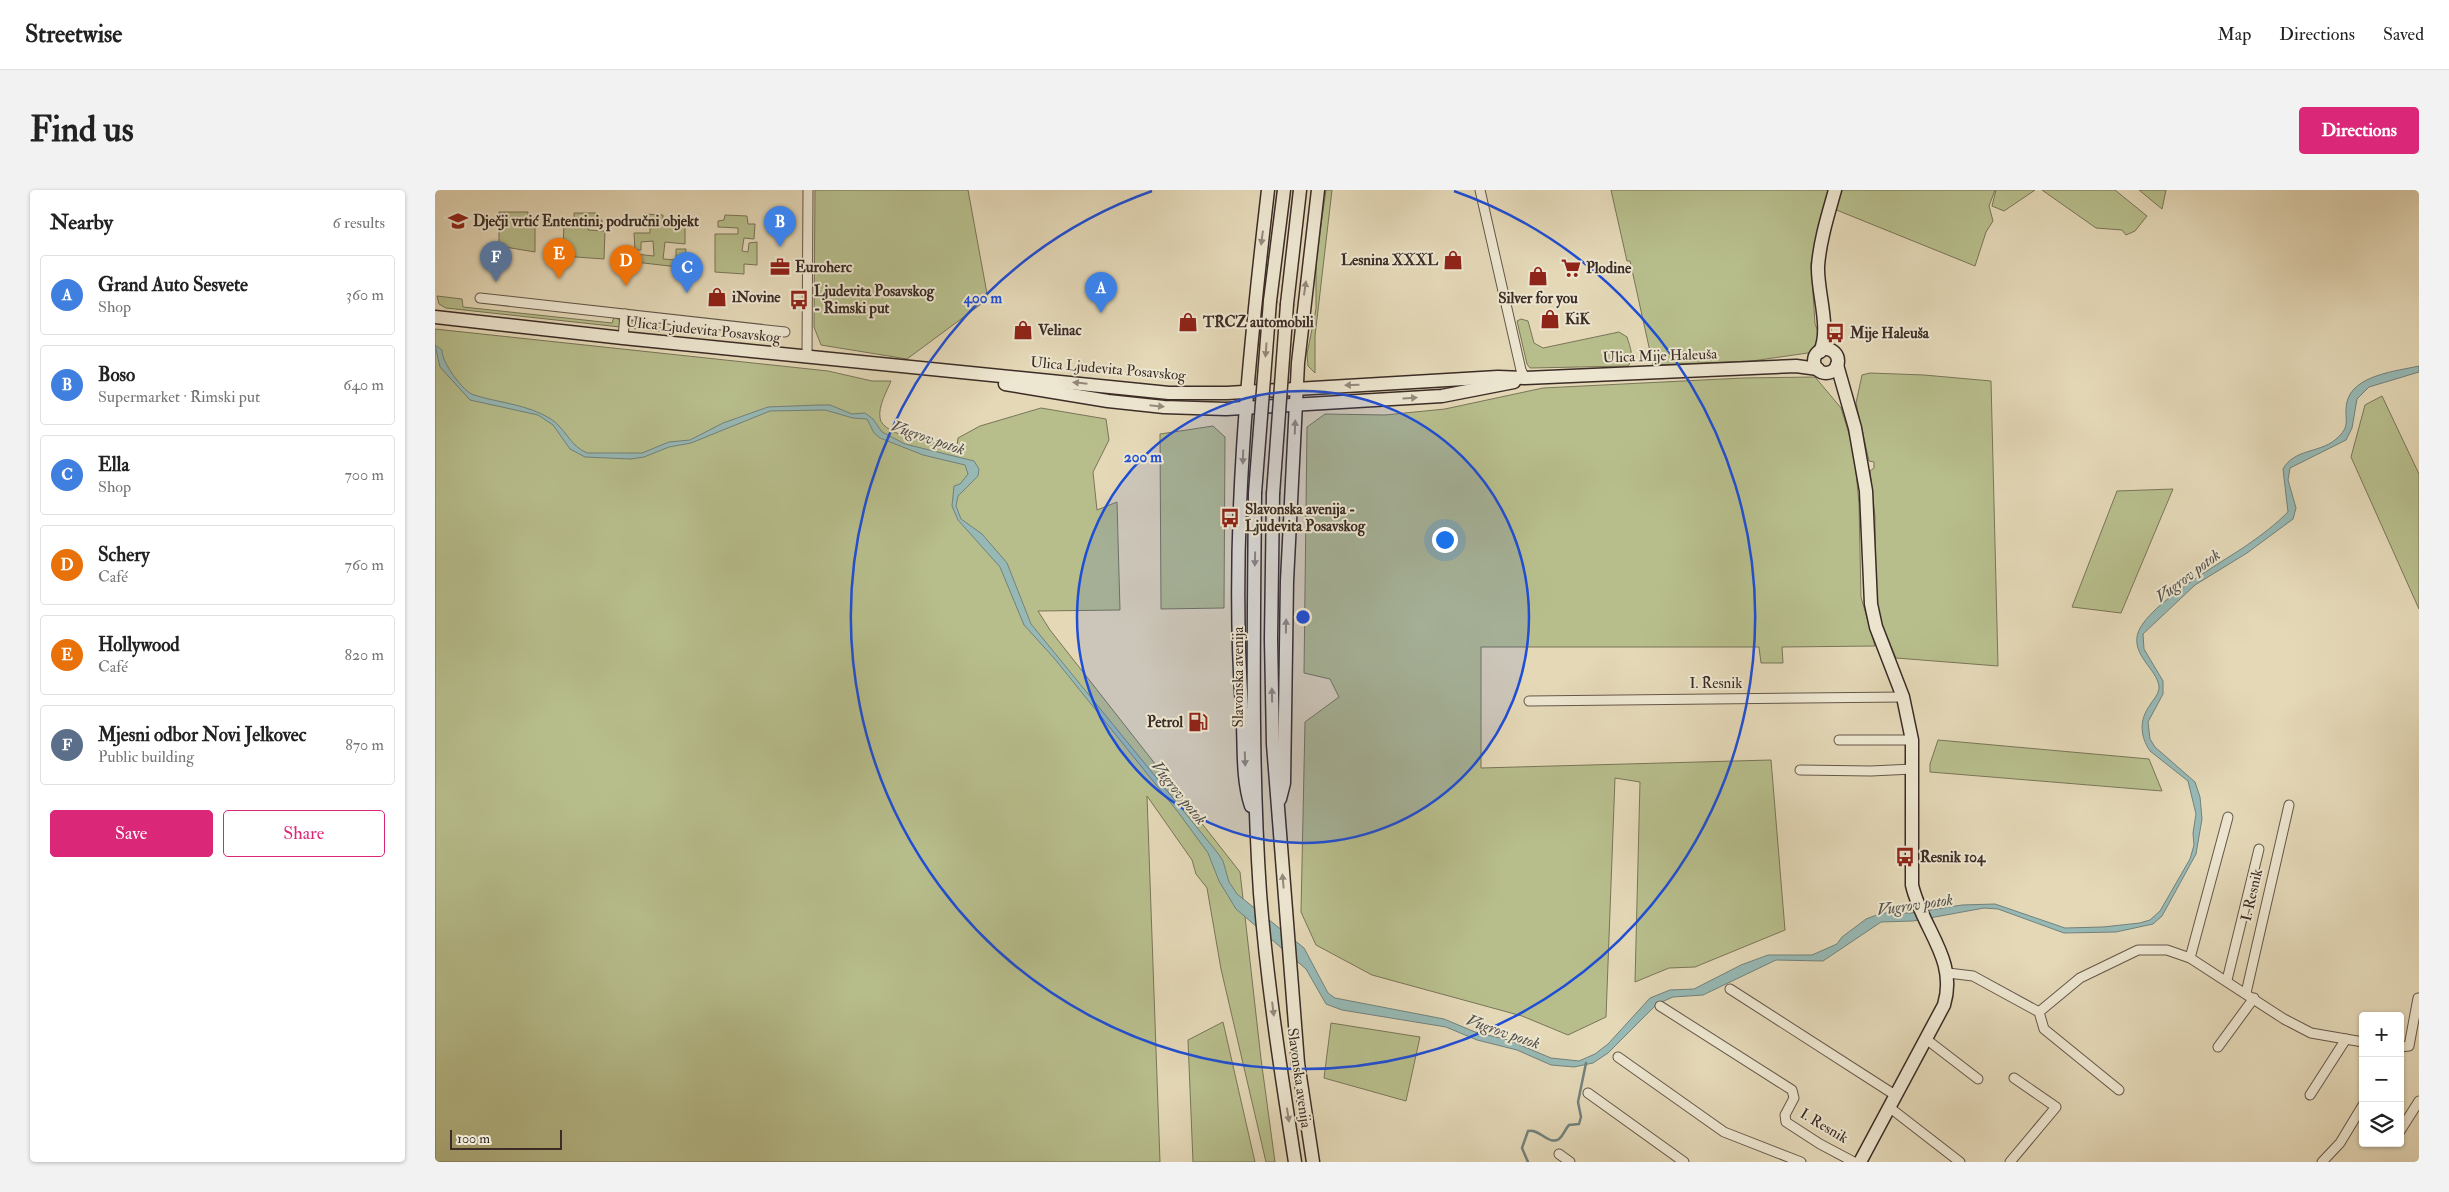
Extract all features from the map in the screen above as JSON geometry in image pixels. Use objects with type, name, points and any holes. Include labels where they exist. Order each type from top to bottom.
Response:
[{"type":"main road","points":[[1257,820],[1245,783],[1240,675],[1239,564],[1246,392],[1268,190]]},
{"type":"main road","name":"Slavonska avenija","points":[[1284,190],[1270,301],[1255,492],[1254,653],[1260,892],[1267,960],[1295,1162]]},
{"type":"main road","name":"Slavonska avenija","points":[[1300,190],[1287,304],[1273,494],[1271,639],[1273,744],[1277,814],[1298,1063],[1313,1162]]},
{"type":"main road","points":[[1277,814],[1284,782],[1287,581],[1295,404],[1304,297],[1318,190]]},
{"type":"main road","points":[[1818,353],[1830,350],[1837,360],[1833,371],[1822,371],[1815,362],[1823,336],[1818,280],[1821,248],[1835,190]]},
{"type":"main road","name":"I. Resnik","points":[[1821,307],[1850,407],[1866,491],[1871,604],[1876,627],[1903,697],[1912,740],[1911,867],[1916,904],[1946,963],[1948,973],[1948,991],[1944,1005],[1860,1162]]},
{"type":"main road","name":"Ulica Ljudevita Posavskog","points":[[435,317],[968,374],[1169,393],[1296,389]]},
{"type":"main road","name":"Ulica Mije Haleuša","points":[[1796,366],[1818,353]]},
{"type":"main road","name":"Ulica Mije Haleuša","points":[[1296,389],[1498,378],[1796,366],[1822,371]]},
{"type":"main road","name":"I. Resnik","points":[[1822,371],[1839,385],[1850,407]]},
{"type":"main road","name":"Ulica Ljudevita Posavskog","points":[[968,374],[998,383],[1108,401],[1164,407],[1245,408],[1295,404]]},
{"type":"main road","name":"Ulica Mije Haleuša","points":[[1295,404],[1454,395],[1525,378]]},
{"type":"street","points":[[807,357],[808,190]]},
{"type":"street","points":[[1480,190],[1521,370],[1525,378]]},
{"type":"street","name":"Ulica Ljudevita Posavskog","points":[[480,298],[785,332]]},
{"type":"street","points":[[623,338],[625,314]]},
{"type":"street","name":"I. Resnik","points":[[1529,701],[1903,697]]},
{"type":"street","points":[[1839,740],[1912,740]]},
{"type":"street","points":[[1800,770],[1871,771],[1913,768]]},
{"type":"street","name":"I. Resnik","points":[[2246,993],[2289,805]]},
{"type":"street","points":[[2190,958],[2228,817]]},
{"type":"street","name":"I. Resnik","points":[[2227,980],[2259,849]]},
{"type":"street","points":[[2039,1012],[2080,978],[2138,950],[2174,951],[2190,958],[2227,980],[2284,1019],[2311,1032],[2359,1041]]},
{"type":"street","points":[[1948,973],[1973,976],[2039,1012],[2043,1029],[2119,1090]]},
{"type":"street","points":[[1730,989],[1895,1096]]},
{"type":"street","points":[[2218,1047],[2254,998]]},
{"type":"street","points":[[2417,998],[2405,1047],[2419,1048]]},
{"type":"street","name":"I. Resnik","points":[[1660,1006],[1792,1090],[1794,1098],[1785,1115],[1786,1122],[1820,1144],[1854,1162]]},
{"type":"street","points":[[1926,1039],[1978,1079]]},
{"type":"street","points":[[2310,1095],[2346,1039]]},
{"type":"street","points":[[1617,1056],[1724,1132],[1801,1162]]},
{"type":"street","points":[[2010,1162],[2056,1106],[2014,1078]]},
{"type":"street","points":[[1588,1093],[1683,1162]]},
{"type":"street","points":[[2404,1125],[2419,1101]]},
{"type":"street","points":[[1889,1107],[1960,1162]]},
{"type":"street","points":[[2322,1162],[2340,1143],[2359,1112]]},
{"type":"street","points":[[1559,1154],[1571,1162]]},
{"type":"green space","points":[[815,190],[968,190],[988,299],[907,359],[821,345],[814,327]]},
{"type":"green space","points":[[1326,190],[1332,190],[1315,336],[1315,373],[1308,366],[1307,354],[1316,309],[1316,261]]},
{"type":"green space","points":[[1611,190],[1830,190],[1811,263],[1815,324],[1819,334],[1815,345],[1808,353],[1752,361],[1653,365],[1630,261],[1627,261]]},
{"type":"green space","points":[[1839,190],[1995,190],[1989,206],[1993,221],[1986,232],[1975,266],[1834,209]]},
{"type":"green space","points":[[1996,190],[2035,190],[2004,211],[1992,206]]},
{"type":"green space","points":[[2042,190],[2115,190],[2147,216],[2135,231],[2126,235],[2122,230],[2096,228]]},
{"type":"green space","points":[[2139,190],[2166,190],[2162,209]]},
{"type":"green space","points":[[499,212],[528,212],[528,217],[535,218],[535,252],[499,246]]},
{"type":"green space","points":[[574,213],[596,213],[596,220],[602,220],[602,224],[588,224],[588,230],[605,231],[604,259],[563,256],[564,219],[574,219]]},
{"type":"green space","points":[[645,214],[663,215],[663,225],[685,225],[685,244],[665,242],[663,259],[676,260],[676,249],[686,249],[685,261],[678,261],[678,267],[635,262],[635,254],[654,256],[653,241],[641,242],[641,250],[635,250],[634,233],[650,233],[650,226],[637,226],[636,219],[644,219]]},
{"type":"green space","points":[[725,215],[747,216],[748,224],[755,224],[754,239],[744,238],[742,251],[748,252],[749,243],[757,242],[757,265],[744,264],[744,274],[715,272],[715,234],[738,234],[738,228],[718,227],[718,221],[724,220]]},
{"type":"green space","points":[[437,296],[462,299],[463,307],[612,323],[614,317],[620,320],[620,327],[446,308],[439,304]]},
{"type":"green space","points":[[635,319],[639,321],[639,325],[652,329],[653,327],[689,331],[691,325],[692,334],[629,328],[631,321]]},
{"type":"green space","points":[[1521,319],[1528,321],[1534,343],[1543,348],[1619,332],[1627,337],[1631,352],[1630,363],[1628,366],[1530,368],[1527,364],[1517,321]]},
{"type":"green space","points":[[435,329],[828,371],[872,381],[891,381],[880,409],[880,418],[883,425],[901,435],[957,447],[958,438],[980,426],[1041,408],[1106,419],[1109,440],[1093,472],[1097,510],[1117,502],[1120,610],[1038,611],[1050,630],[1240,872],[1261,1059],[1275,1162],[1266,1162],[1221,969],[1207,888],[1196,874],[1192,860],[1147,796],[1160,1162],[435,1162]]},
{"type":"green space","points":[[1870,373],[1924,375],[1991,381],[1998,666],[1896,658],[1879,617],[1875,580],[1875,517],[1870,471],[1874,468],[1874,462],[1869,461],[1856,403],[1862,375]]},
{"type":"green space","points":[[1815,377],[1841,408],[1854,450],[1859,504],[1861,597],[1875,646],[1782,647],[1783,663],[1761,663],[1759,647],[1481,647],[1481,768],[1771,760],[1785,930],[1695,967],[1669,968],[1635,982],[1640,782],[1615,778],[1606,1017],[1568,1035],[1522,1016],[1372,975],[1316,945],[1301,912],[1305,722],[1339,697],[1330,679],[1304,673],[1307,427],[1325,414],[1385,415],[1445,409],[1543,388],[1743,378]]},
{"type":"green space","points":[[2382,396],[2419,474],[2419,609],[2351,457],[2365,405]]},
{"type":"green space","points":[[1213,426],[1225,437],[1224,608],[1161,609],[1160,434]]},
{"type":"green space","points":[[2173,489],[2121,613],[2072,607],[2117,491]]},
{"type":"green space","points":[[1938,740],[2149,759],[2162,791],[1930,772],[1930,764]]},
{"type":"green space","points":[[1223,1022],[1255,1162],[1193,1162],[1188,1040]]},
{"type":"green space","points":[[1331,1023],[1420,1037],[1406,1101],[1324,1078]]},
{"type":"water","points":[[435,345],[442,350],[445,361],[453,376],[469,393],[542,414],[556,423],[576,446],[587,453],[642,453],[669,442],[690,440],[723,423],[768,407],[830,405],[852,414],[865,413],[873,419],[882,432],[905,444],[974,461],[979,469],[978,476],[958,496],[956,506],[961,519],[982,534],[1007,563],[1031,624],[1217,852],[1223,861],[1229,882],[1237,894],[1304,948],[1328,993],[1335,998],[1444,1019],[1475,1032],[1508,1040],[1551,1058],[1579,1061],[1595,1054],[1608,1044],[1650,998],[1670,990],[1694,989],[1741,965],[1768,955],[1812,955],[1837,944],[1842,937],[1866,919],[1882,913],[1911,913],[1962,905],[1995,904],[2065,928],[2103,927],[2150,920],[2160,911],[2190,859],[2194,845],[2193,833],[2196,814],[2188,781],[2150,751],[2144,740],[2142,728],[2144,716],[2159,689],[2156,677],[2139,652],[2137,645],[2137,637],[2142,625],[2168,599],[2255,540],[2288,512],[2283,469],[2300,454],[2329,444],[2341,435],[2346,426],[2347,402],[2351,393],[2358,386],[2377,376],[2399,370],[2419,366],[2419,372],[2369,387],[2357,399],[2352,428],[2346,440],[2290,468],[2288,480],[2296,508],[2293,519],[2247,553],[2195,585],[2143,634],[2144,649],[2163,681],[2163,694],[2148,722],[2150,739],[2155,747],[2195,782],[2200,797],[2202,819],[2196,854],[2162,916],[2153,924],[2116,932],[2064,933],[1998,909],[1984,908],[1913,921],[1881,922],[1823,961],[1776,960],[1703,995],[1673,997],[1657,1004],[1608,1053],[1593,1063],[1574,1067],[1551,1065],[1517,1050],[1477,1040],[1446,1027],[1342,1010],[1326,1004],[1306,969],[1236,909],[1219,881],[1208,853],[1178,812],[1054,658],[1024,625],[1000,567],[958,520],[952,506],[954,486],[960,484],[968,474],[965,465],[923,455],[880,438],[874,433],[867,419],[853,418],[825,410],[770,411],[691,443],[669,447],[644,457],[631,459],[585,457],[570,449],[553,425],[538,415],[470,400],[440,367]]},
{"type":"waterway","points":[[1528,1162],[1522,1148],[1528,1131],[1536,1132],[1555,1141],[1561,1137],[1569,1125],[1579,1124],[1581,1117],[1578,1102],[1586,1063]]},
{"type":"place","name":"Dječji vrtić Ententini, područni objekt","points":[[458,221]]},
{"type":"place","name":"Boso","points":[[780,247]]},
{"type":"place","name":"Lesnina XXXL","points":[[1453,260]]},
{"type":"place","name":"Euroherc","points":[[780,267]]},
{"type":"place","name":"Plodine","points":[[1571,268]]},
{"type":"place","name":"Silver for you","points":[[1538,276]]},
{"type":"place","name":"Hollywood","points":[[559,279]]},
{"type":"place","name":"Mjesni odbor Novi Jelkovec","points":[[496,282]]},
{"type":"place","name":"Schery","points":[[626,286]]},
{"type":"place","name":"Ella","points":[[687,293]]},
{"type":"place","name":"iNovine","points":[[717,297]]},
{"type":"place","name":"Ljudevita Posavskog - Rimski put","points":[[799,300]]},
{"type":"place","name":"Grand Auto Sesvete","points":[[1101,313]]},
{"type":"place","name":"KiK","points":[[1550,319]]},
{"type":"place","name":"TRCZ automobili","points":[[1188,322]]},
{"type":"place","name":"Velinac","points":[[1023,330]]},
{"type":"place","name":"Mije Haleuša","points":[[1835,333]]},
{"type":"place","name":"Slavonska avenija - Ljudevita Posavskog","points":[[1230,518]]},
{"type":"place","name":"Petrol","points":[[1198,722]]},
{"type":"place","name":"Resnik 104","points":[[1905,857]]},
{"type":"water label","name":"Vugrov potok","points":[[928,438]]},
{"type":"water label","name":"Vugrov potok","points":[[2188,576]]},
{"type":"water label","name":"Vugrov potok","points":[[1179,793]]},
{"type":"water label","name":"Vugrov potok","points":[[1915,905]]},
{"type":"water label","name":"Vugrov potok","points":[[1503,1032]]}]
